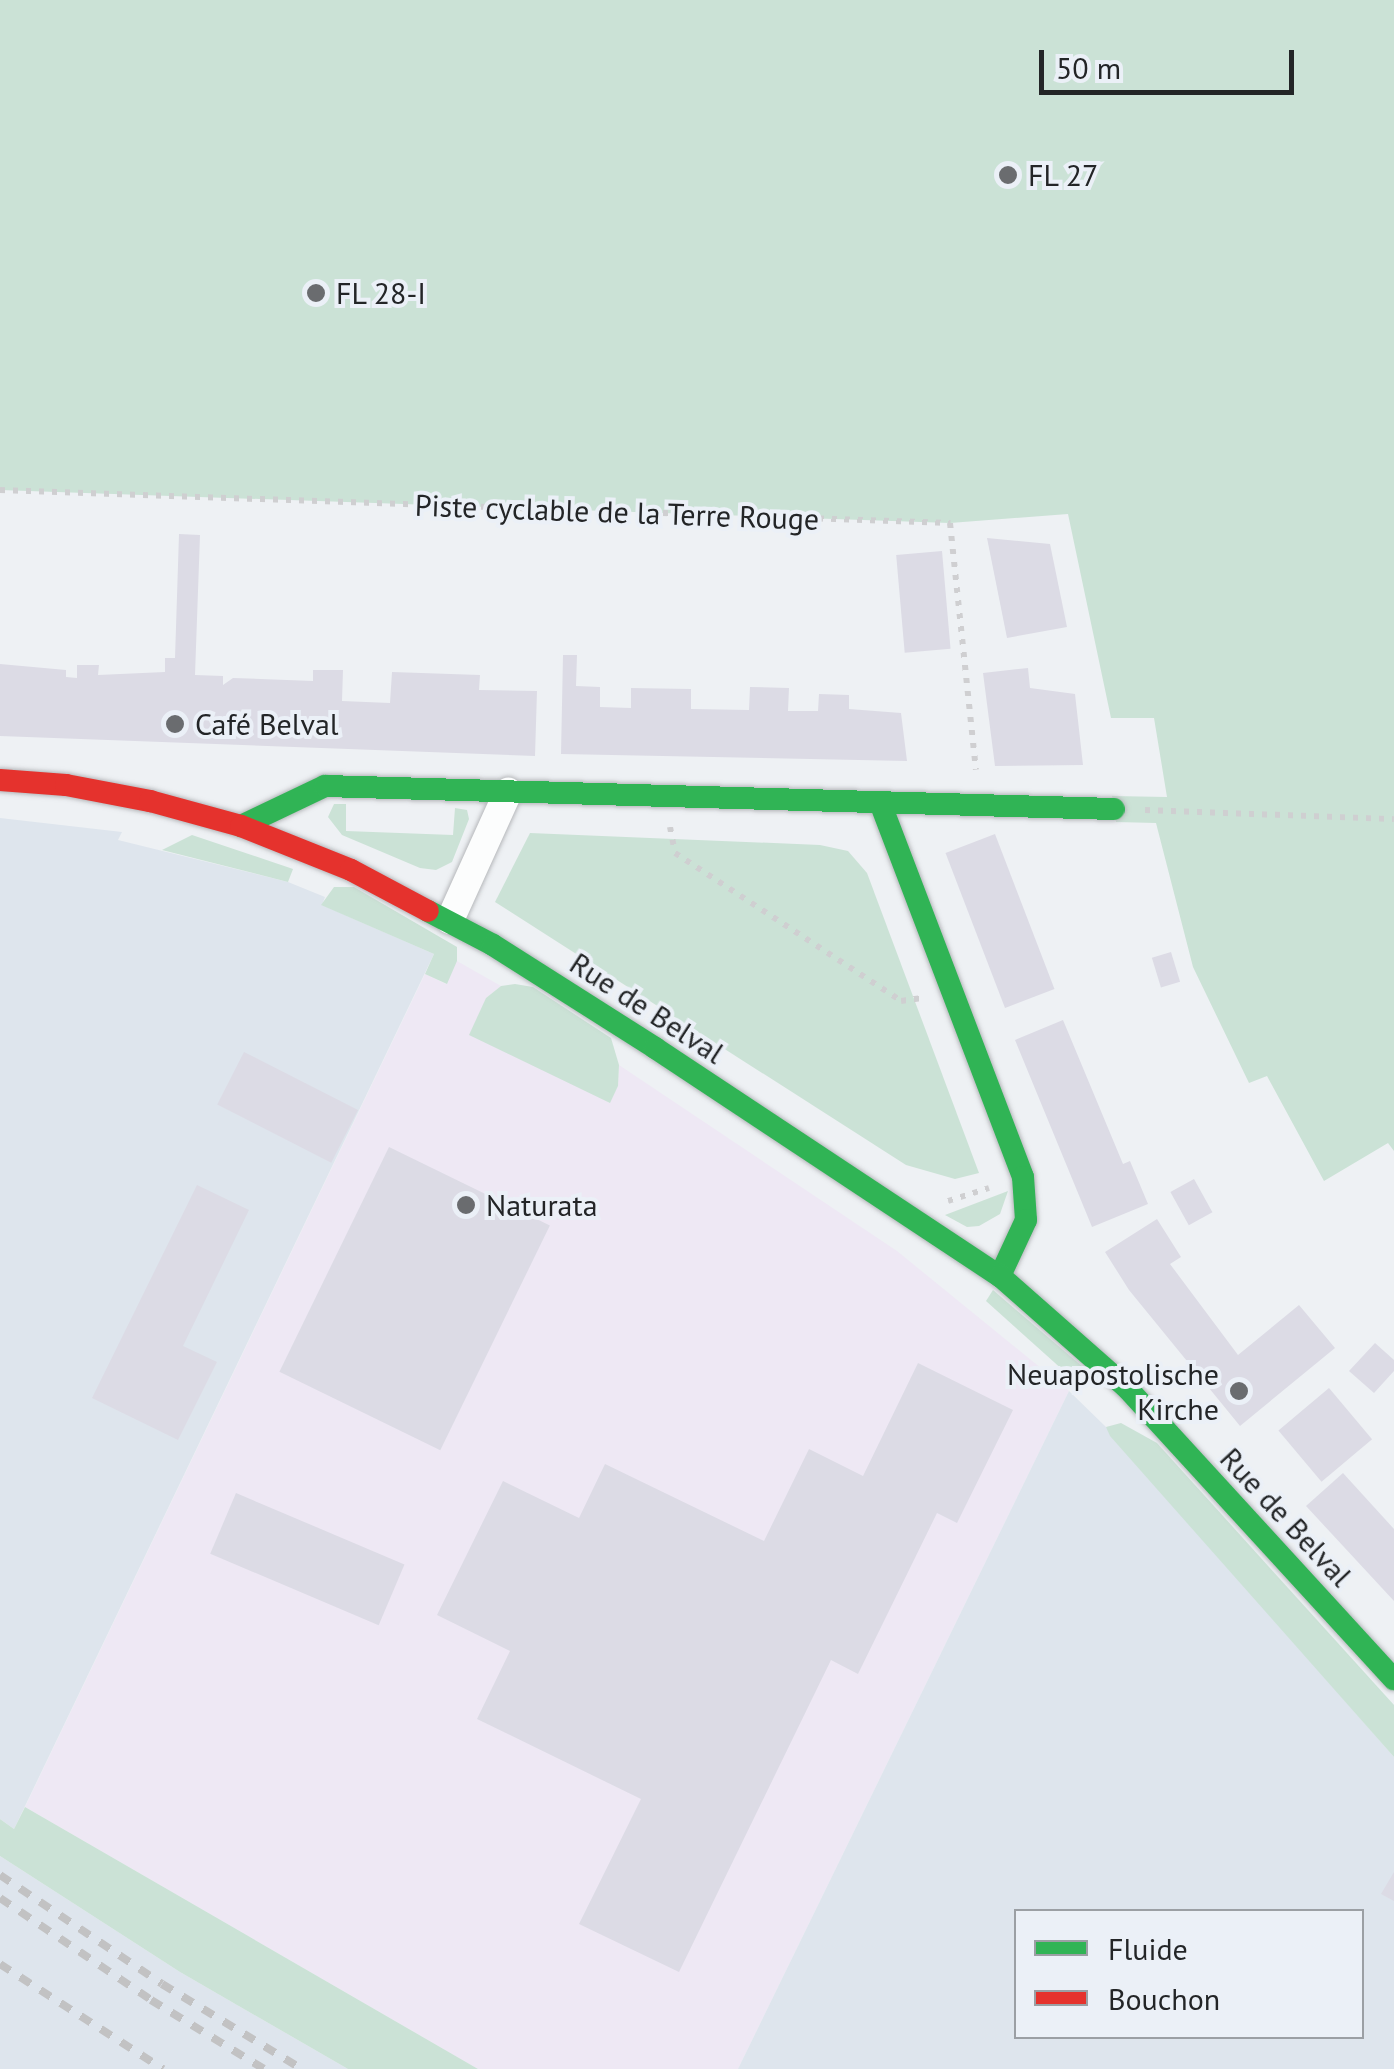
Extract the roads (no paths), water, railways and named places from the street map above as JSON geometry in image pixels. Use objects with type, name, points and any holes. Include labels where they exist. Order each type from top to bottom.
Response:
[{"type":"main road","name":"Rue de Belval","points":[[0,780],[66,785],[133,798],[241,826],[351,870],[450,920],[927,1224],[1000,1276],[1127,1388],[1394,1679]]},
{"type":"main road","points":[[241,826],[326,786],[1114,809]]},
{"type":"main road","points":[[881,805],[1023,1178],[1026,1220],[1000,1276]]},
{"type":"street","points":[[450,920],[508,792]]},
{"type":"railway","points":[[0,1875],[162,1984],[302,2069]]},
{"type":"railway","points":[[0,1898],[151,2000],[264,2069]]},
{"type":"railway","points":[[0,1964],[163,2069]]},
{"type":"place","name":"FL 27","points":[[1008,175]]},
{"type":"place","name":"FL 28-I","points":[[316,293]]},
{"type":"place","name":"Café Belval","points":[[175,724]]},
{"type":"place","name":"Naturata","points":[[466,1205]]},
{"type":"place","name":"Neuapostolische Kirche","points":[[1239,1391]]}]
